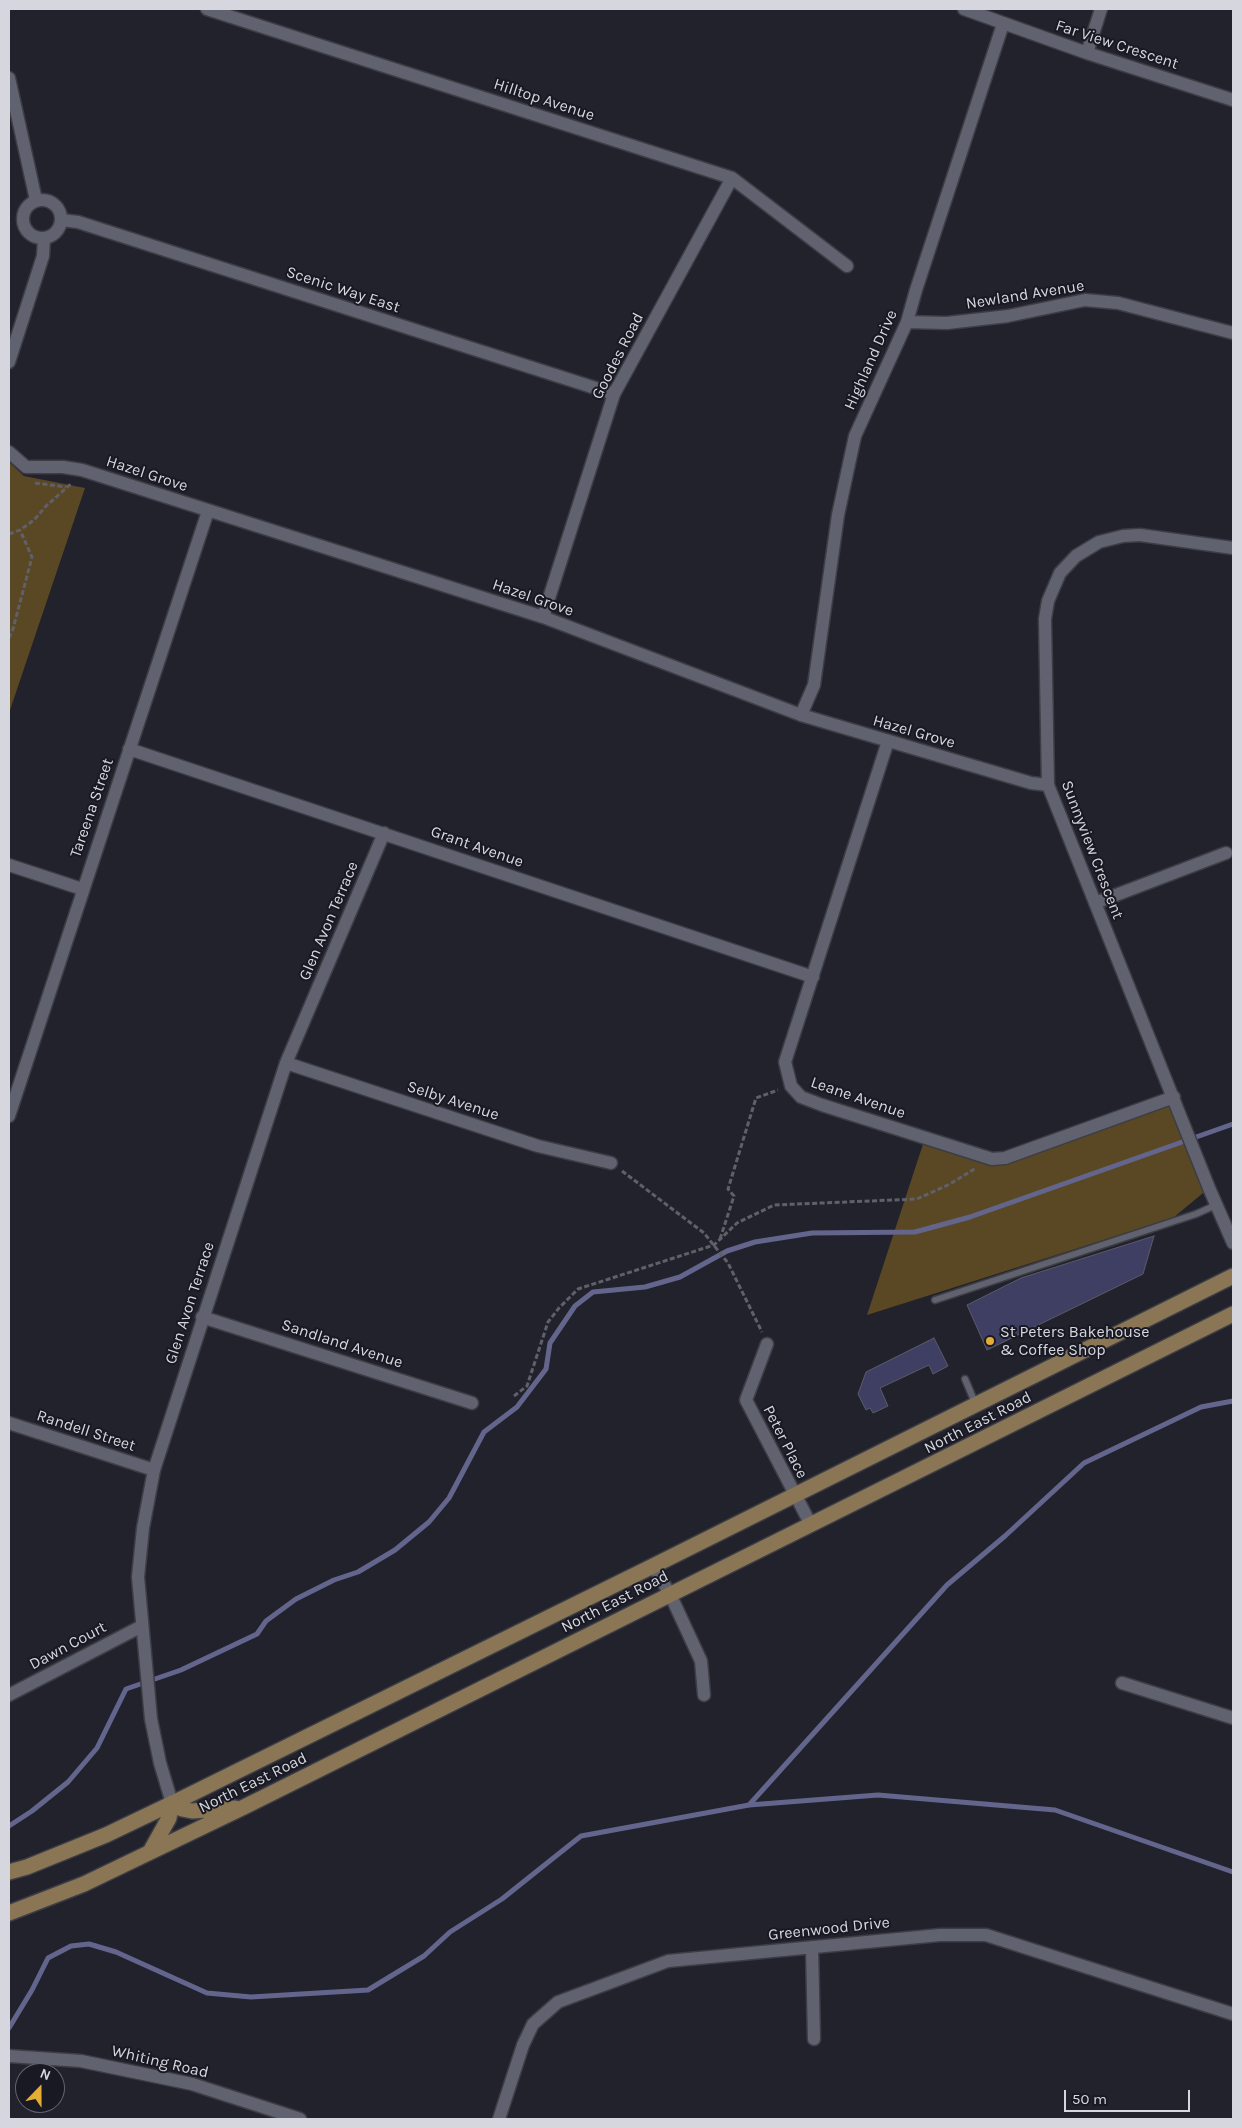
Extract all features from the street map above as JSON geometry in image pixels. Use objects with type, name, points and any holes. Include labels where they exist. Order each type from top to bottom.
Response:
[{"type":"main road","name":"North East Road","points":[[9,1872],[27,1867],[106,1835],[172,1803],[654,1566],[1233,1276]]},
{"type":"main road","name":"North East Road","points":[[9,1913],[84,1884],[244,1807],[1233,1314]]},
{"type":"main road","points":[[150,1852],[169,1818],[172,1803],[182,1809],[192,1811],[244,1807]]},
{"type":"street","name":"Hilltop Avenue","points":[[207,9],[732,178],[847,266]]},
{"type":"street","name":"Far View Crescent","points":[[964,9],[1087,53],[1233,100]]},
{"type":"street","points":[[1087,53],[1101,9]]},
{"type":"street","name":"Highland Drive","points":[[801,716],[814,685],[838,515],[855,436],[907,322],[1003,24]]},
{"type":"street","points":[[9,78],[36,200]]},
{"type":"street","name":"Goodes Road","points":[[543,617],[614,394],[732,178]]},
{"type":"street","points":[[45,199],[54,203],[59,210],[61,220],[59,229],[53,235],[44,238],[34,237],[26,230],[22,223],[26,206],[36,200],[45,199]]},
{"type":"street","name":"Scenic Way East","points":[[61,220],[78,222],[614,394]]},
{"type":"street","points":[[9,362],[43,256],[44,238]]},
{"type":"street","name":"Newland Avenue","points":[[907,322],[947,323],[1008,316],[1085,300],[1118,303],[1233,333]]},
{"type":"street","name":"Hazel Grove","points":[[9,452],[26,467],[63,467],[90,472],[543,617],[801,716],[1031,783],[1048,785]]},
{"type":"street","name":"Tareena Street","points":[[9,1116],[82,889],[208,511]]},
{"type":"street","name":"Sunnyview Crescent","points":[[1233,548],[1164,538],[1123,536],[1106,539],[1090,546],[1076,556],[1060,573],[1048,601],[1045,618],[1048,785],[1216,1205],[1233,1243]]},
{"type":"street","name":"Leane Avenue","points":[[888,741],[785,1062],[791,1086],[801,1097],[822,1105],[992,1159],[1005,1158],[1174,1097]]},
{"type":"street","name":"Grant Avenue","points":[[129,749],[384,832],[813,977]]},
{"type":"street","name":"Glen Avon Terrace","points":[[172,1803],[160,1763],[151,1719],[138,1577],[142,1528],[154,1470],[202,1317],[286,1063],[384,832]]},
{"type":"street","points":[[1095,903],[1226,853]]},
{"type":"street","points":[[9,865],[82,889]]},
{"type":"street","name":"Selby Avenue","points":[[286,1063],[538,1146],[611,1163]]},
{"type":"street","name":"Sandland Avenue","points":[[202,1317],[472,1403]]},
{"type":"street","name":"Peter Place","points":[[767,1344],[746,1400],[794,1496],[811,1525]]},
{"type":"street","name":"Randell Street","points":[[9,1423],[154,1470]]},
{"type":"street","points":[[654,1566],[670,1594],[701,1661],[704,1695]]},
{"type":"street","name":"Dawn Court","points":[[9,1696],[142,1626]]},
{"type":"street","points":[[1122,1683],[1233,1718]]},
{"type":"street","name":"Greenwood Drive","points":[[499,2119],[523,2045],[533,2024],[558,2002],[668,1961],[940,1935],[986,1935],[1233,2014]]},
{"type":"street","points":[[812,1947],[814,2038]]},
{"type":"street","name":"Whiting Road","points":[[9,2056],[80,2061],[192,2084],[300,2119]]},
{"type":"lane","points":[[935,1300],[1196,1214],[1216,1205]]},
{"type":"lane","points":[[965,1379],[976,1405]]},
{"type":"path","points":[[9,534],[20,530],[34,520],[59,494],[90,472]]},
{"type":"path","points":[[9,638],[32,557],[20,530]]},
{"type":"path","points":[[719,1240],[734,1196],[728,1190],[756,1098],[791,1086]]},
{"type":"path","points":[[514,1396],[527,1386],[548,1322],[578,1289],[714,1245],[737,1223],[774,1204],[917,1199],[950,1184],[992,1159]]},
{"type":"path","points":[[611,1163],[704,1233],[728,1263],[767,1344]]},
{"type":"shaded area","points":[[9,462],[24,476],[85,488],[9,713]]},
{"type":"shaded area","points":[[1174,1097],[1209,1188],[1173,1218],[867,1315],[925,1138],[991,1159]]},
{"type":"building","points":[[1154,1236],[1143,1274],[987,1350],[967,1305],[1021,1278]]},
{"type":"building","points":[[934,1338],[948,1366],[933,1374],[929,1365],[880,1388],[888,1406],[873,1413],[870,1408],[866,1410],[858,1394],[866,1372]]},
{"type":"waterway","points":[[9,1826],[32,1811],[68,1782],[97,1748],[126,1689],[181,1670],[257,1634],[266,1621],[296,1599],[334,1580],[358,1572],[395,1550],[429,1522],[449,1498],[484,1432],[517,1407],[546,1369],[550,1343],[575,1306],[593,1292],[645,1287],[680,1277],[727,1251],[755,1242],[812,1233],[915,1232],[970,1217],[1233,1124]]},
{"type":"waterway","points":[[749,1805],[947,1585],[1005,1536],[1084,1463],[1201,1407],[1233,1401]]},
{"type":"waterway","points":[[9,2028],[32,1990],[48,1958],[71,1946],[89,1944],[116,1952],[207,1993],[251,1997],[368,1990],[424,1956],[450,1932],[502,1899],[581,1836],[749,1805],[878,1795],[1055,1810],[1233,1872]]},
{"type":"place","name":"St Peters Bakehouse & Coffee Shop","points":[[990,1341]]}]
